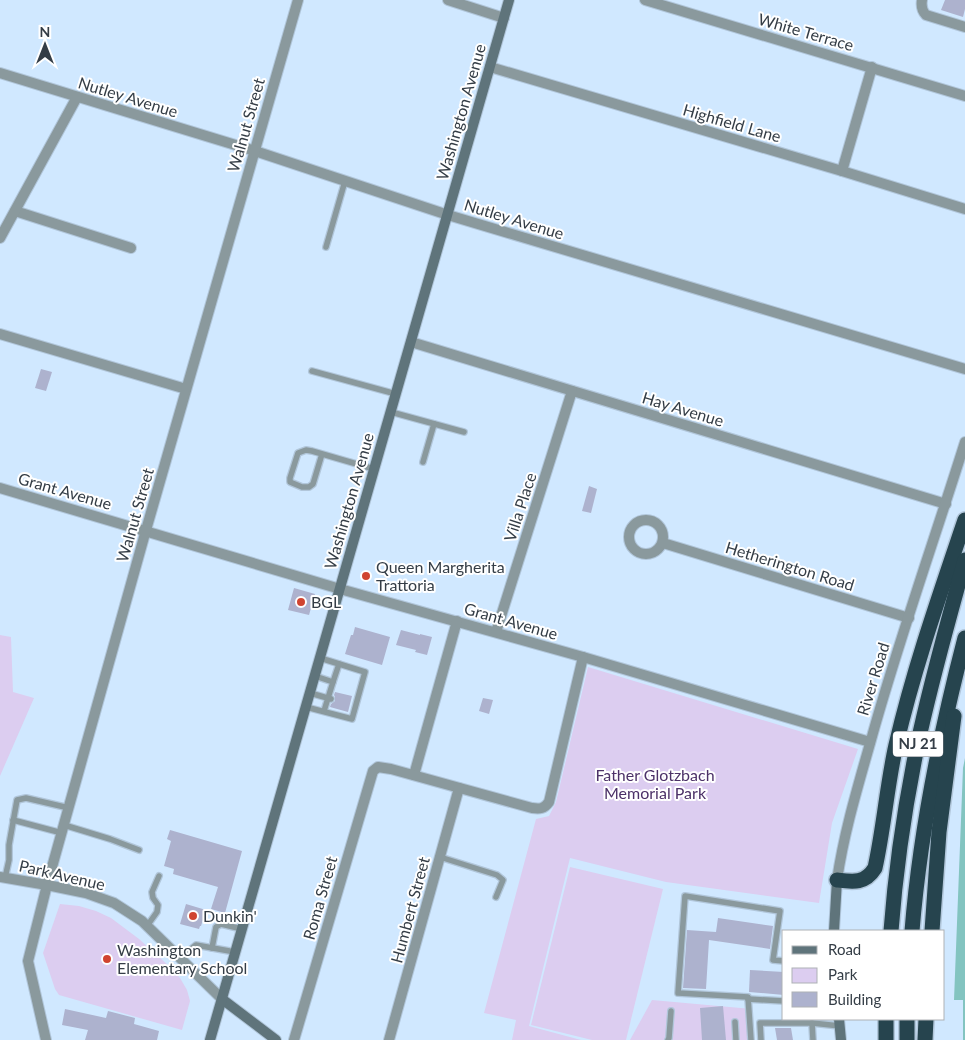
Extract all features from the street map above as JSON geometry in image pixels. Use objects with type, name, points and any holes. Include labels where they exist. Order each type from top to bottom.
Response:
[{"type":"highway","points":[[837,880],[850,882],[865,879],[875,868],[889,781],[903,716],[928,627],[965,520]]},
{"type":"highway","name":"NJ 21","points":[[891,930],[901,841],[918,742],[938,656],[965,560]]},
{"type":"highway","points":[[932,930],[940,822],[965,639]]},
{"type":"highway","name":"NJ 21","points":[[912,930],[922,844],[934,772],[946,712],[965,639]]},
{"type":"highway","points":[[886,1020],[886,1040]]},
{"type":"highway","points":[[907,1020],[907,1040]]},
{"type":"highway","points":[[924,1040],[926,1020]]},
{"type":"main road","name":"Washington Avenue","points":[[210,1040],[509,0]]},
{"type":"main road","name":"River Road","points":[[834,930],[837,880]]},
{"type":"main road","name":"Park Avenue","points":[[222,998],[268,1038]]},
{"type":"main road","points":[[839,1022],[841,1040]]},
{"type":"street","name":"Walnut Street","points":[[46,1040],[28,961],[47,885],[146,530],[298,0]]},
{"type":"street","points":[[448,0],[504,18]]},
{"type":"street","name":"White Terrace","points":[[645,0],[965,96]]},
{"type":"street","points":[[922,0],[923,12],[926,15],[965,27]]},
{"type":"street","name":"Highfield Lane","points":[[490,67],[965,209]]},
{"type":"street","points":[[842,171],[872,67]]},
{"type":"street","name":"Nutley Avenue","points":[[0,73],[255,151],[448,215],[965,368]]},
{"type":"street","points":[[0,238],[77,97]]},
{"type":"street","points":[[15,211],[131,248]]},
{"type":"street","points":[[0,334],[186,389]]},
{"type":"street","name":"Hay Avenue","points":[[411,342],[946,504]]},
{"type":"street","name":"Villa Place","points":[[496,632],[572,391]]},
{"type":"street","name":"River Road","points":[[837,880],[847,826],[881,704],[965,442]]},
{"type":"street","name":"Grant Avenue","points":[[0,488],[340,589],[583,657],[870,742]]},
{"type":"street","name":"Hetherington Road","points":[[663,543],[908,618]]},
{"type":"street","points":[[457,621],[414,775],[459,788],[532,808],[539,809],[545,807],[548,802],[583,657]]},
{"type":"street","name":"Roma Street","points":[[294,1040],[373,771],[378,767],[414,775]]},
{"type":"street","name":"Humbert Street","points":[[389,1040],[459,788]]},
{"type":"street","name":"Park Avenue","points":[[2,878],[86,893],[114,903],[142,921],[222,998]]},
{"type":"lane","points":[[326,247],[345,181]]},
{"type":"lane","points":[[312,371],[396,394]]},
{"type":"lane","points":[[391,412],[464,432]]},
{"type":"lane","points":[[423,462],[434,424]]},
{"type":"lane","points":[[322,454],[313,484],[309,488],[290,482],[298,453],[306,450],[322,454],[374,469]]},
{"type":"lane","points":[[306,707],[352,719],[352,705],[365,672],[320,658]]},
{"type":"lane","points":[[324,711],[339,664]]},
{"type":"lane","points":[[315,676],[333,682]]},
{"type":"lane","points":[[310,693],[329,699]]},
{"type":"lane","points":[[2,878],[9,860],[9,845],[16,800],[22,798],[69,808]]},
{"type":"lane","points":[[13,820],[110,839],[140,850]]},
{"type":"lane","points":[[440,858],[497,875],[503,880],[496,897]]},
{"type":"lane","points":[[147,926],[157,912],[158,905],[153,898],[152,892],[159,876]]},
{"type":"lane","points":[[782,961],[773,960],[780,911],[685,896],[678,993],[782,1001]]},
{"type":"lane","points":[[212,948],[216,927],[221,924],[242,929]]},
{"type":"lane","points":[[180,958],[196,945],[236,952]]},
{"type":"lane","points":[[748,999],[751,1040]]},
{"type":"lane","points":[[668,1040],[671,1011]]},
{"type":"lane","points":[[734,1022],[736,1040]]},
{"type":"lane","points":[[761,1040],[760,1023],[839,1022]]},
{"type":"lane","points":[[812,1023],[813,1040]]},
{"type":"green space","points":[[0,635],[11,637],[13,692],[34,698],[0,776]]},
{"type":"green space","name":"Father Glotzbach Memorial Park","points":[[588,667],[858,749],[832,823],[819,903],[666,882],[570,858],[529,1026],[581,1040],[512,1040],[516,1020],[484,1013],[536,819],[549,816],[556,802]]},
{"type":"green space","points":[[570,867],[663,889],[626,1040],[592,1040],[531,1025]]},
{"type":"green space","name":"Washington Elementary School","points":[[60,904],[79,906],[111,918],[139,939],[169,966],[180,978],[187,990],[190,1001],[182,1030],[59,995],[55,989],[43,953]]},
{"type":"green space","points":[[652,1000],[752,1009],[754,1040],[630,1040]]},
{"type":"shaded area","points":[[965,758],[965,1040],[963,1040],[963,1000],[954,1000],[963,768]]},
{"type":"building","points":[[945,0],[965,0],[963,17],[941,10]]},
{"type":"building","points":[[41,369],[52,372],[46,391],[35,388]]},
{"type":"building","points":[[589,486],[597,489],[591,513],[582,511]]},
{"type":"building","name":"BGL","points":[[294,588],[315,594],[309,615],[288,610]]},
{"type":"building","points":[[355,627],[390,637],[382,665],[345,654]]},
{"type":"building","points":[[401,630],[432,637],[427,655],[396,645]]},
{"type":"building","points":[[335,692],[352,696],[348,712],[330,707],[335,701]]},
{"type":"building","points":[[483,698],[493,700],[489,714],[479,711]]},
{"type":"building","points":[[170,830],[242,851],[225,913],[211,909],[218,887],[173,874],[174,869],[164,866],[171,841],[167,839]]},
{"type":"building","name":"Dunkin'","points":[[186,904],[206,910],[199,929],[180,924]]},
{"type":"building","points":[[718,918],[773,926],[770,949],[709,940],[706,989],[683,988],[687,930],[716,932]]},
{"type":"building","points":[[750,970],[782,972],[782,995],[749,992]]},
{"type":"building","points":[[723,1006],[726,1040],[702,1040],[700,1008]]},
{"type":"building","name":"Washington Elementary School","points":[[65,1009],[106,1018],[108,1011],[135,1018],[134,1024],[159,1031],[157,1040],[85,1040],[88,1030],[62,1025]]},
{"type":"building","points":[[775,1028],[791,1028],[793,1040],[777,1040]]},
{"type":"place","name":"Queen Margherita Trattoria","points":[[366,576]]},
{"type":"place","name":"BGL","points":[[301,602]]},
{"type":"place","name":"Dunkin'","points":[[193,916]]},
{"type":"place","name":"Washington Elementary School","points":[[107,959]]}]
